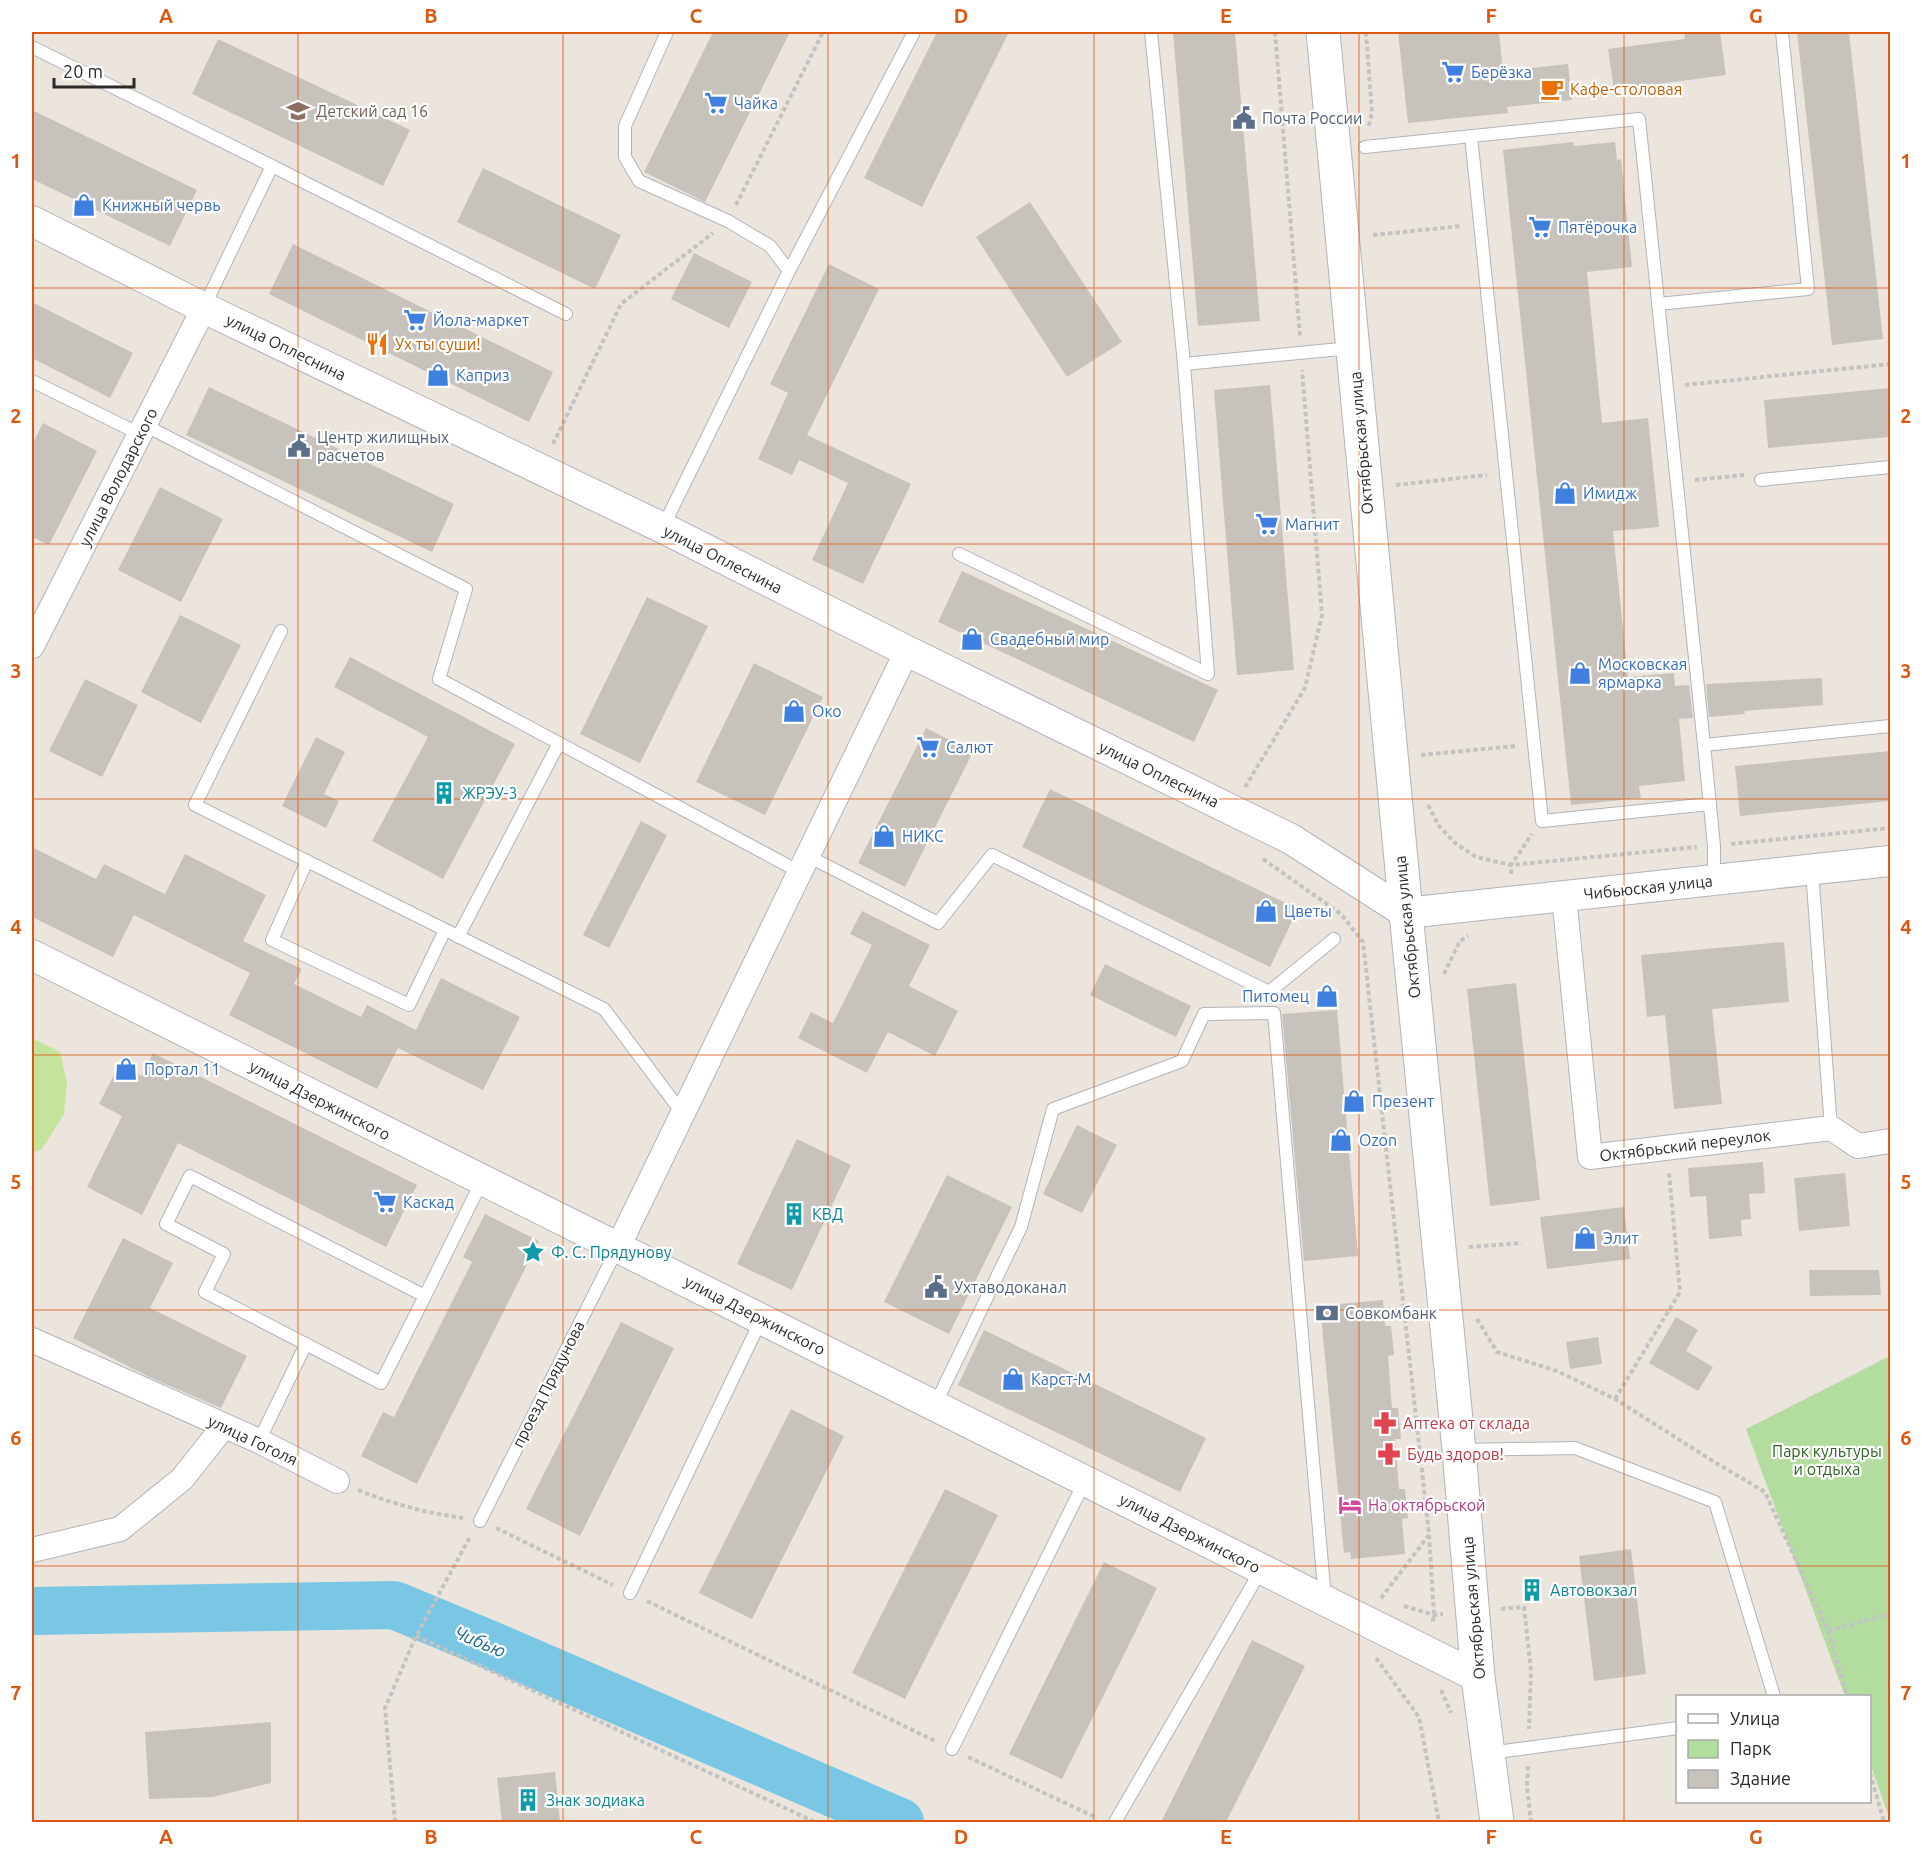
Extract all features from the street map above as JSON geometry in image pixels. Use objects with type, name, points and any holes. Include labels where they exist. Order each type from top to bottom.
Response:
[{"type":"main road","name":"Октябрьская улица","points":[[1323,32],[1459,1450],[1478,1677],[1496,1817]]},
{"type":"street","name":"улица Оплеснина","points":[[32,221],[204,308],[663,528],[907,651],[1291,839],[1406,913]]},
{"type":"street","name":"улица Володарского","points":[[32,646],[204,308]]},
{"type":"street","points":[[618,1247],[907,651]]},
{"type":"street","name":"Чибьюская улица","points":[[1406,913],[1890,861]]},
{"type":"street","name":"Октябрьский переулок","points":[[1564,896],[1590,1157],[1831,1128]]},
{"type":"street","name":"улица Дзержинского","points":[[32,955],[1478,1677]]},
{"type":"street","points":[[1831,1128],[1858,1146],[1890,1141]]},
{"type":"street","name":"улица Гоголя","points":[[32,1340],[259,1441],[337,1481]]},
{"type":"street","points":[[32,1550],[120,1530],[182,1479],[224,1426]]},
{"type":"lane","points":[[667,32],[625,126],[625,157],[639,181],[729,221],[770,246],[789,271]]},
{"type":"lane","points":[[663,528],[789,271],[914,32]]},
{"type":"lane","points":[[959,554],[1208,674],[1184,363],[1150,32]]},
{"type":"lane","points":[[1658,304],[1808,289],[1782,32]]},
{"type":"lane","points":[[32,47],[566,314]]},
{"type":"lane","points":[[1365,147],[1639,119],[1710,804],[1714,880]]},
{"type":"lane","points":[[1471,136],[1542,821],[1710,804]]},
{"type":"lane","points":[[204,308],[272,166]]},
{"type":"lane","points":[[1184,363],[1352,348]]},
{"type":"lane","points":[[32,381],[142,429],[466,589],[439,679],[559,743],[804,864],[938,923],[992,855],[1269,992],[1334,939]]},
{"type":"lane","points":[[1761,480],[1890,466]]},
{"type":"lane","points":[[281,631],[195,806],[604,1009],[682,1114]]},
{"type":"lane","points":[[1704,746],[1890,726]]},
{"type":"lane","points":[[458,937],[559,743]]},
{"type":"lane","points":[[307,861],[272,940],[409,1005],[445,930]]},
{"type":"lane","points":[[1811,869],[1831,1128]]},
{"type":"lane","points":[[935,1406],[1021,1227],[1053,1109],[1182,1061],[1204,1014],[1274,1013],[1325,1600]]},
{"type":"lane","points":[[425,1296],[190,1176],[166,1224],[224,1254],[205,1292],[381,1383],[425,1296],[482,1181]]},
{"type":"lane","name":"проезд Прядунова","points":[[480,1521],[618,1247]]},
{"type":"lane","points":[[630,1593],[761,1318]]},
{"type":"lane","points":[[259,1441],[306,1344]]},
{"type":"lane","points":[[1459,1450],[1575,1448],[1715,1502],[1774,1695]]},
{"type":"lane","points":[[952,1749],[1085,1480]]},
{"type":"lane","points":[[1115,1822],[1262,1569]]},
{"type":"lane","points":[[1487,1753],[1676,1728]]},
{"type":"path","points":[[549,453],[621,304],[729,221],[823,32]]},
{"type":"path","points":[[1251,777],[1305,688],[1322,615],[1275,32]]},
{"type":"path","points":[[1365,147],[1364,140],[1372,113],[1366,32]]},
{"type":"path","points":[[1372,224],[1374,247]]},
{"type":"path","points":[[1373,235],[1480,224]]},
{"type":"path","points":[[1667,387],[1890,364]]},
{"type":"path","points":[[1397,496],[1396,485],[1506,473]]},
{"type":"path","points":[[1677,482],[1742,474],[1761,480]]},
{"type":"path","points":[[1421,755],[1534,744]]},
{"type":"path","points":[[1421,745],[1423,765]]},
{"type":"path","points":[[1427,803],[1439,826],[1455,843],[1476,857],[1511,865],[1542,821]]},
{"type":"path","points":[[1253,852],[1341,914],[1363,942],[1429,1534],[1434,1615],[1426,1652]]},
{"type":"path","points":[[1444,986],[1443,974],[1460,941],[1478,931]]},
{"type":"path","points":[[1615,1399],[1680,1292],[1667,1148]]},
{"type":"path","points":[[1468,1235],[1470,1258]]},
{"type":"path","points":[[1469,1247],[1522,1243]]},
{"type":"path","points":[[1476,1316],[1497,1352],[1557,1371],[1615,1399],[1765,1492],[1828,1631],[1847,1695]]},
{"type":"path","points":[[337,1481],[387,1502],[429,1514],[480,1521],[1106,1822]]},
{"type":"path","points":[[395,1822],[385,1708],[416,1636],[480,1521]]},
{"type":"path","points":[[1380,1599],[1429,1534]]},
{"type":"path","points":[[1524,1607],[1531,1671],[1527,1786],[1531,1822]]},
{"type":"path","points":[[1828,1631],[1890,1614]]},
{"type":"path","points":[[416,1636],[815,1822]]},
{"type":"path","points":[[1373,1654],[1419,1717],[1439,1822]]},
{"type":"path","points":[[1871,1779],[1884,1822]]},
{"type":"green space","points":[[32,1038],[60,1052],[67,1083],[64,1114],[42,1149],[32,1153]]},
{"type":"green space","name":"Парк культуры и отдыха","points":[[1890,1356],[1890,1820],[1871,1766],[1871,1695],[1845,1695],[1746,1429]]},
{"type":"building","name":"Чайка","points":[[713,32],[790,32],[705,202],[644,172]]},
{"type":"building","points":[[937,32],[1009,32],[922,207],[864,178]]},
{"type":"building","points":[[1173,32],[1235,32],[1260,321],[1198,326]]},
{"type":"building","name":"Берёзка","points":[[1398,32],[1499,32],[1503,71],[1568,64],[1572,100],[1507,107],[1508,113],[1408,123]]},
{"type":"building","points":[[1684,32],[1720,32],[1726,75],[1614,90],[1608,49],[1685,39]]},
{"type":"building","points":[[1797,32],[1849,32],[1883,339],[1832,345]]},
{"type":"building","points":[[218,39],[410,130],[383,186],[192,94]]},
{"type":"building","points":[[32,110],[197,190],[170,246],[32,179]]},
{"type":"building","points":[[1573,142],[1574,146],[1615,142],[1617,160],[1621,159],[1632,267],[1587,272],[1602,423],[1648,418],[1659,527],[1613,531],[1628,677],[1674,673],[1675,686],[1689,685],[1693,718],[1679,719],[1685,781],[1639,786],[1641,798],[1571,805],[1503,150]]},
{"type":"building","points":[[483,168],[621,235],[595,289],[457,222]]},
{"type":"building","points":[[1030,202],[1122,342],[1067,377],[976,237]]},
{"type":"building","points":[[293,244],[553,372],[529,422],[269,294]]},
{"type":"building","points":[[694,253],[752,282],[729,328],[671,299]]},
{"type":"building","points":[[829,264],[879,289],[807,435],[911,484],[863,584],[812,560],[848,483],[799,460],[792,475],[758,459],[788,393],[770,384]]},
{"type":"building","points":[[32,302],[133,353],[110,398],[32,358]]},
{"type":"building","points":[[1270,385],[1294,670],[1237,675],[1214,390]]},
{"type":"building","points":[[209,387],[454,504],[432,552],[186,435]]},
{"type":"building","points":[[1890,388],[1890,437],[1768,448],[1764,400]]},
{"type":"building","points":[[43,423],[97,451],[49,545],[32,537],[32,445]]},
{"type":"building","points":[[160,487],[223,519],[181,602],[118,570]]},
{"type":"building","points":[[962,571],[1218,690],[1194,742],[938,622]]},
{"type":"building","points":[[647,597],[708,626],[640,763],[580,734]]},
{"type":"building","points":[[180,615],[241,645],[201,723],[141,692]]},
{"type":"building","name":"ЖРЭУ-3","points":[[350,657],[515,744],[443,879],[372,841],[428,737],[334,687]]},
{"type":"building","points":[[754,663],[823,697],[765,815],[696,782]]},
{"type":"building","points":[[1822,678],[1823,705],[1744,711],[1745,714],[1709,717],[1706,684]]},
{"type":"building","points":[[85,679],[138,705],[102,777],[49,751]]},
{"type":"building","points":[[926,728],[973,752],[905,887],[858,863]]},
{"type":"building","points":[[316,737],[345,752],[324,794],[339,801],[326,828],[282,806]]},
{"type":"building","points":[[1890,751],[1890,801],[1740,816],[1735,766]]},
{"type":"building","points":[[1050,789],[1298,909],[1270,967],[1022,847]]},
{"type":"building","points":[[641,821],[667,835],[609,948],[583,935]]},
{"type":"building","points":[[32,847],[96,879],[104,864],[165,894],[185,854],[266,895],[243,941],[302,969],[294,984],[361,1017],[367,1005],[416,1030],[441,978],[520,1017],[483,1090],[398,1048],[377,1089],[229,1015],[250,973],[134,915],[113,957],[32,917]]},
{"type":"building","points":[[862,911],[930,945],[909,986],[958,1011],[935,1056],[888,1032],[867,1073],[798,1038],[811,1012],[833,1023],[872,945],[850,934]]},
{"type":"building","points":[[1784,942],[1789,1002],[1712,1009],[1722,1104],[1674,1109],[1665,1015],[1647,1017],[1641,955]]},
{"type":"building","points":[[1105,964],[1191,1006],[1176,1037],[1090,995]]},
{"type":"building","points":[[1516,983],[1540,1200],[1490,1206],[1467,989]]},
{"type":"building","points":[[1337,1010],[1358,1256],[1304,1261],[1282,1014]]},
{"type":"building","points":[[153,1053],[417,1185],[386,1247],[178,1143],[142,1215],[87,1187],[122,1116],[99,1104],[119,1065],[142,1076]]},
{"type":"building","points":[[1077,1125],[1117,1145],[1082,1213],[1043,1194]]},
{"type":"building","name":"КВД","points":[[797,1139],[851,1165],[792,1290],[737,1264]]},
{"type":"building","points":[[1763,1162],[1765,1193],[1749,1194],[1751,1219],[1741,1220],[1742,1236],[1709,1239],[1706,1196],[1690,1197],[1688,1168]]},
{"type":"building","points":[[1845,1173],[1850,1226],[1799,1231],[1794,1178]]},
{"type":"building","points":[[947,1175],[1012,1207],[949,1334],[884,1302]]},
{"type":"building","name":"Элит","points":[[1624,1207],[1630,1259],[1547,1269],[1540,1217]]},
{"type":"building","points":[[485,1214],[539,1241],[417,1484],[361,1456],[383,1412],[394,1417],[472,1262],[463,1257]]},
{"type":"building","points":[[123,1238],[173,1263],[150,1308],[247,1356],[221,1408],[149,1377],[73,1338]]},
{"type":"building","points":[[1809,1270],[1879,1270],[1881,1295],[1810,1296]]},
{"type":"building","points":[[1383,1300],[1385,1326],[1391,1326],[1394,1355],[1388,1356],[1392,1408],[1398,1408],[1401,1439],[1395,1439],[1399,1489],[1405,1489],[1408,1518],[1402,1519],[1405,1554],[1351,1559],[1350,1552],[1344,1553],[1320,1306]]},
{"type":"building","points":[[1676,1317],[1698,1330],[1686,1351],[1713,1367],[1698,1391],[1649,1363]]},
{"type":"building","points":[[621,1322],[674,1348],[580,1536],[526,1509]]},
{"type":"building","points":[[984,1330],[1206,1438],[1180,1492],[958,1385]]},
{"type":"building","points":[[1598,1337],[1602,1364],[1570,1369],[1566,1342]]},
{"type":"building","points":[[791,1409],[844,1436],[752,1619],[699,1593]]},
{"type":"building","points":[[945,1489],[998,1515],[905,1699],[852,1673]]},
{"type":"building","points":[[1631,1549],[1646,1674],[1594,1681],[1579,1556]]},
{"type":"building","points":[[1104,1562],[1157,1588],[1062,1779],[1009,1754]]},
{"type":"building","points":[[1252,1640],[1305,1666],[1226,1822],[1161,1822]]},
{"type":"building","points":[[271,1722],[271,1783],[213,1797],[149,1799],[145,1732]]},
{"type":"building","name":"Знак зодиака","points":[[555,1772],[560,1822],[502,1822],[497,1778]]},
{"type":"waterway","name":"Чибью","points":[[32,1611],[394,1605],[900,1822]]},
{"type":"place","name":"Берёзка","points":[[1453,72]]},
{"type":"place","name":"Кафе-столовая","points":[[1552,89]]},
{"type":"place","name":"Чайка","points":[[716,103]]},
{"type":"place","name":"Детский сад 16","points":[[298,111]]},
{"type":"place","name":"Почта России","points":[[1244,118]]},
{"type":"place","name":"Книжный червь","points":[[84,205]]},
{"type":"place","name":"Пятёрочка","points":[[1540,227]]},
{"type":"place","name":"Йола-маркет","points":[[415,320]]},
{"type":"place","name":"Ух ты суши!","points":[[377,344]]},
{"type":"place","name":"Каприз","points":[[438,375]]},
{"type":"place","name":"Центр жилищных расчетов","points":[[299,446]]},
{"type":"place","name":"Имидж","points":[[1565,493]]},
{"type":"place","name":"Магнит","points":[[1267,524]]},
{"type":"place","name":"Свадебный мир","points":[[972,639]]},
{"type":"place","name":"Московская ярмарка","points":[[1580,673]]},
{"type":"place","name":"Око","points":[[794,711]]},
{"type":"place","name":"Салют","points":[[928,747]]},
{"type":"place","name":"ЖРЭУ-3","points":[[444,793]]},
{"type":"place","name":"НИКС","points":[[884,836]]},
{"type":"place","name":"Цветы","points":[[1266,911]]},
{"type":"place","name":"Питомец","points":[[1327,996]]},
{"type":"place","name":"Портал 11","points":[[126,1069]]},
{"type":"place","name":"Презент","points":[[1354,1101]]},
{"type":"place","name":"Ozon","points":[[1341,1140]]},
{"type":"place","name":"Каскад","points":[[385,1202]]},
{"type":"place","name":"КВД","points":[[794,1214]]},
{"type":"place","name":"Элит","points":[[1585,1238]]},
{"type":"place","name":"Ф. С. Прядунову","points":[[533,1252]]},
{"type":"place","name":"Ухтаводоканал","points":[[936,1287]]},
{"type":"place","name":"Совкомбанк","points":[[1327,1313]]},
{"type":"place","name":"Карст-М","points":[[1013,1379]]},
{"type":"place","name":"Аптека от склада","points":[[1385,1423]]},
{"type":"place","name":"Будь здоров!","points":[[1389,1454]]},
{"type":"place","name":"На октябрьской","points":[[1350,1505]]},
{"type":"place","name":"Автовокзал","points":[[1532,1590]]},
{"type":"place","name":"Знак зодиака","points":[[528,1800]]}]
